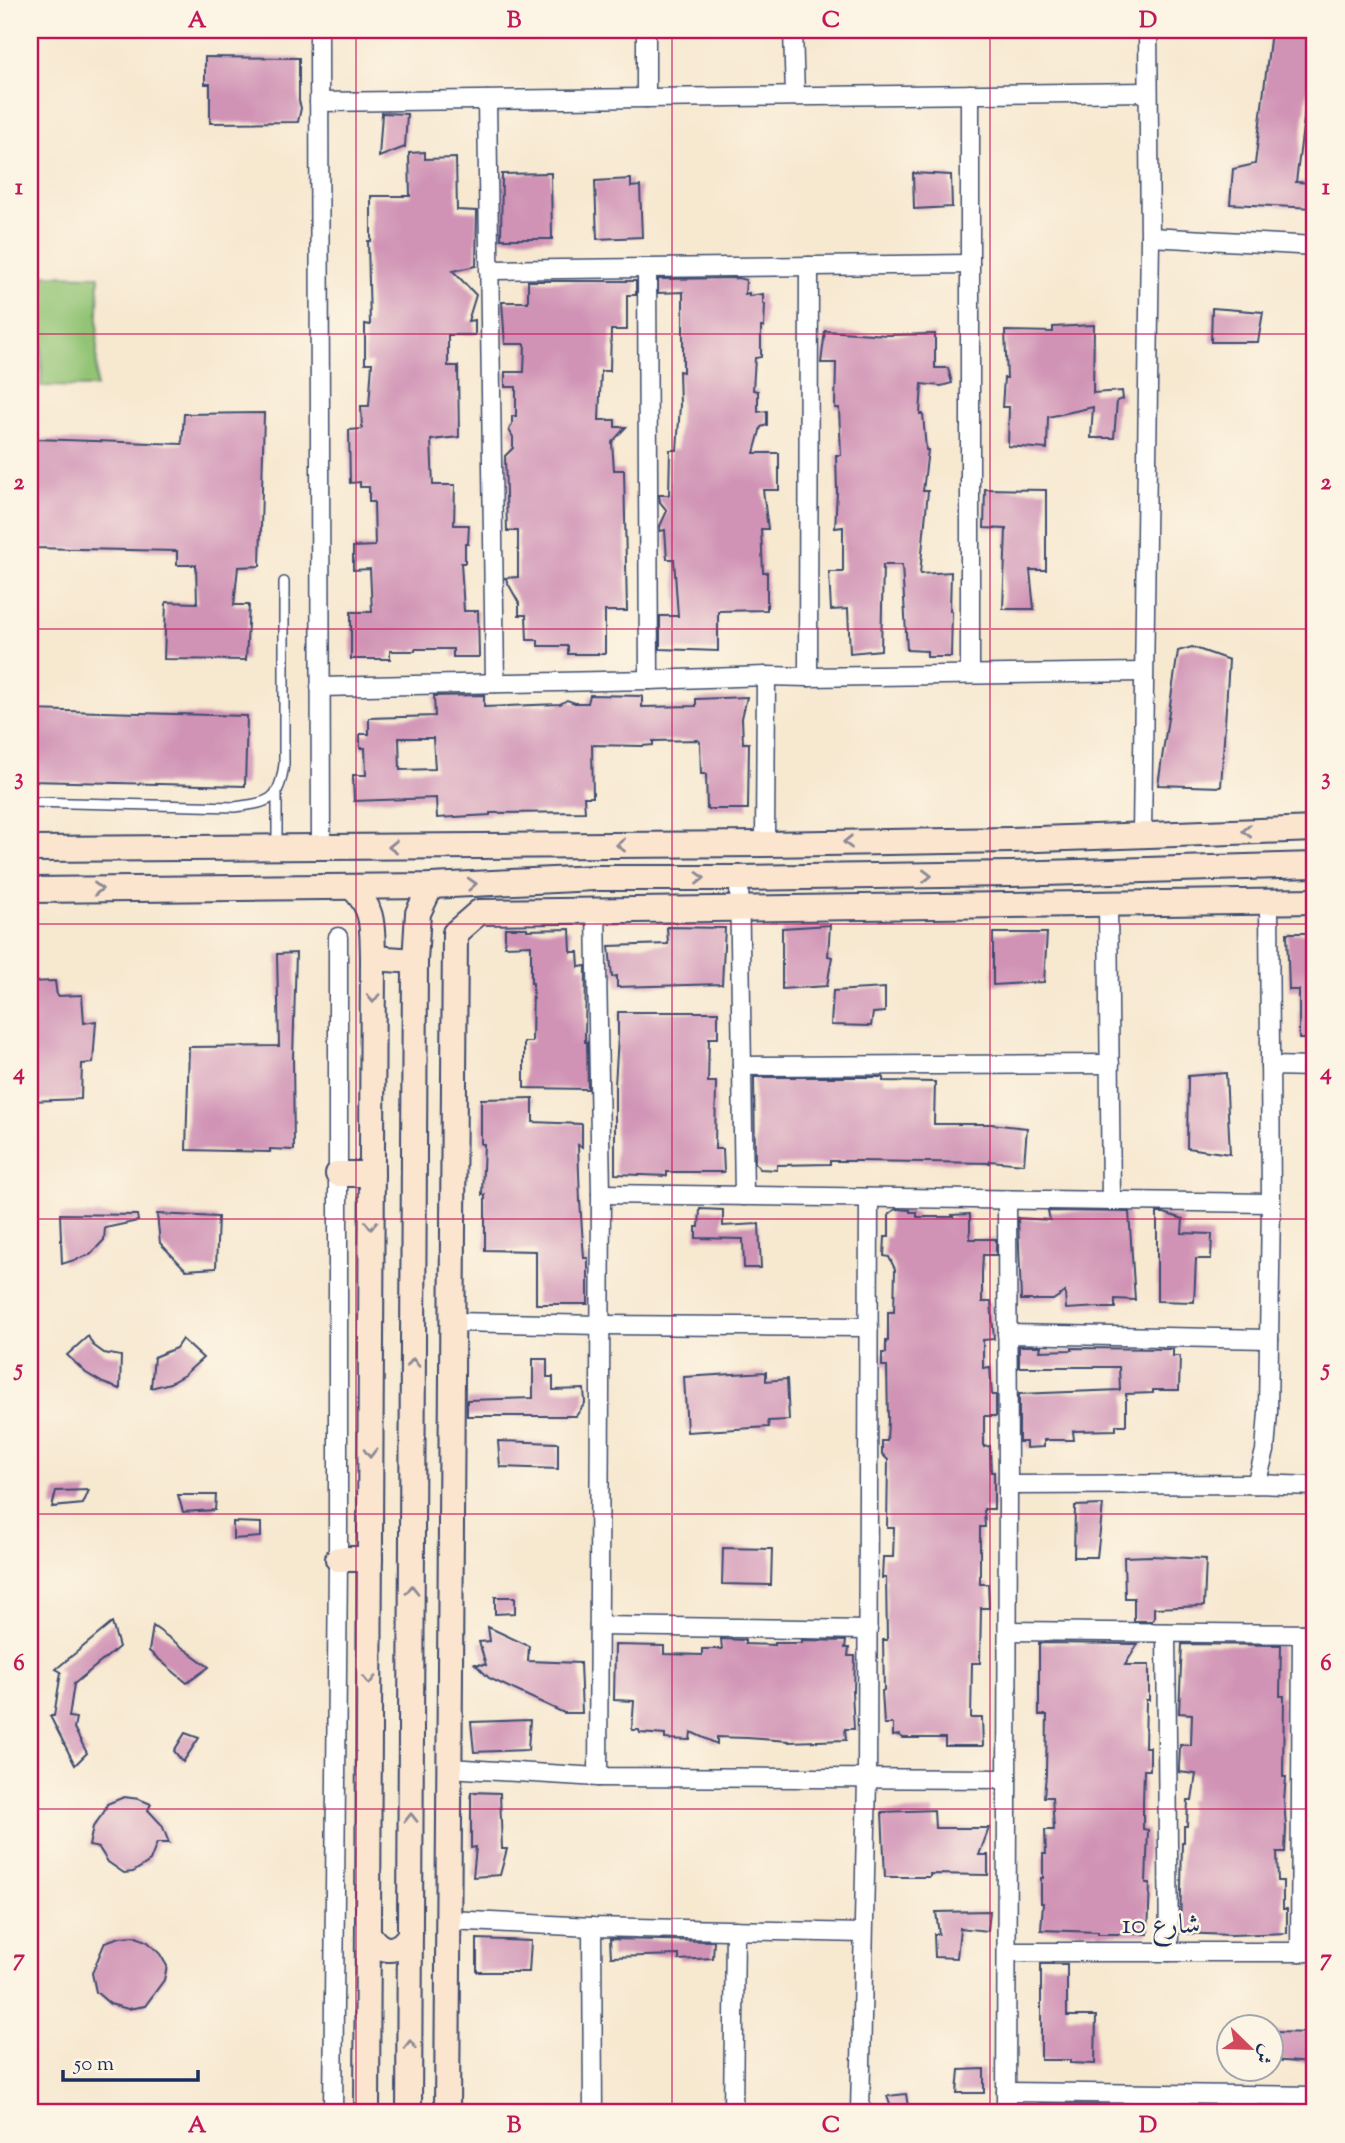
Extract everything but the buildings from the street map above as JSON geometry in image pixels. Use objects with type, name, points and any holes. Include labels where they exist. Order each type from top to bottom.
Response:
[{"type":"street","points":[[319,30],[321,848]]},
{"type":"street","points":[[646,30],[646,98]]},
{"type":"street","points":[[793,30],[796,96]]},
{"type":"street","points":[[1142,834],[1150,237],[1148,30]]},
{"type":"street","points":[[319,102],[1148,92]]},
{"type":"street","points":[[970,94],[970,674]]},
{"type":"street","points":[[487,100],[495,684]]},
{"type":"street","points":[[1150,237],[1315,246]]},
{"type":"street","points":[[489,270],[970,264]]},
{"type":"street","points":[[808,677],[809,266]]},
{"type":"street","points":[[647,268],[649,680]]},
{"type":"street","points":[[320,687],[766,676],[1143,672]]},
{"type":"street","points":[[765,844],[766,676]]},
{"type":"street","points":[[30,849],[765,844],[1011,840],[1315,829]]},
{"type":"street","points":[[1011,840],[1011,874]]},
{"type":"street","points":[[30,890],[431,886],[594,878],[1011,874],[1315,865]]},
{"type":"street","points":[[1256,1484],[1265,1451],[1268,1412],[1271,1203],[1268,866]]},
{"type":"street","points":[[738,878],[744,1196]]},
{"type":"street","points":[[409,2113],[415,961],[418,914],[431,886]]},
{"type":"street","points":[[352,887],[361,895],[372,918],[373,958],[367,2113]]},
{"type":"street","points":[[447,2113],[455,933],[479,912],[1315,901]]},
{"type":"street","points":[[1108,904],[1111,1201]]},
{"type":"street","points":[[596,911],[601,1194],[598,1777]]},
{"type":"street","points":[[333,2113],[338,1559],[338,937]]},
{"type":"street","points":[[373,958],[415,961]]},
{"type":"street","points":[[741,1066],[1110,1064]]},
{"type":"street","points":[[1270,1066],[1315,1067]]},
{"type":"street","points":[[338,1174],[372,1174]]},
{"type":"street","points":[[414,1174],[453,1174]]},
{"type":"street","points":[[601,1194],[1271,1203]]},
{"type":"street","points":[[860,2113],[867,1778],[869,1198]]},
{"type":"street","points":[[1006,2113],[1007,1200]]},
{"type":"street","points":[[452,1322],[869,1327]]},
{"type":"street","points":[[1007,1334],[1269,1339]]},
{"type":"street","points":[[1008,1485],[1315,1486]]},
{"type":"street","points":[[412,1500],[451,1502]]},
{"type":"street","points":[[338,1559],[370,1559]]},
{"type":"street","points":[[599,1626],[867,1630]]},
{"type":"street","points":[[1008,1631],[1309,1634],[1308,1952]]},
{"type":"street","points":[[1166,1633],[1169,1952]]},
{"type":"street","points":[[449,1768],[598,1777],[1007,1779]]},
{"type":"street","points":[[449,1920],[592,1927],[863,1933]]},
{"type":"street","points":[[592,1927],[593,2113]]},
{"type":"street","points":[[733,2113],[735,1930]]},
{"type":"street","points":[[368,1933],[378,1946],[389,1950],[400,1946],[410,1935]]},
{"type":"street","name":"شارع 10","points":[[1007,1952],[1308,1952]]},
{"type":"street","points":[[368,2002],[377,1992],[389,1990],[400,1994],[410,2008]]},
{"type":"street","points":[[1006,2092],[1315,2096]]},
{"type":"lane","points":[[277,848],[277,793],[284,764],[284,582]]},
{"type":"lane","points":[[30,802],[235,807],[265,803],[277,793]]},
{"type":"green space","points":[[44,275],[99,276],[96,387],[41,386]]}]
